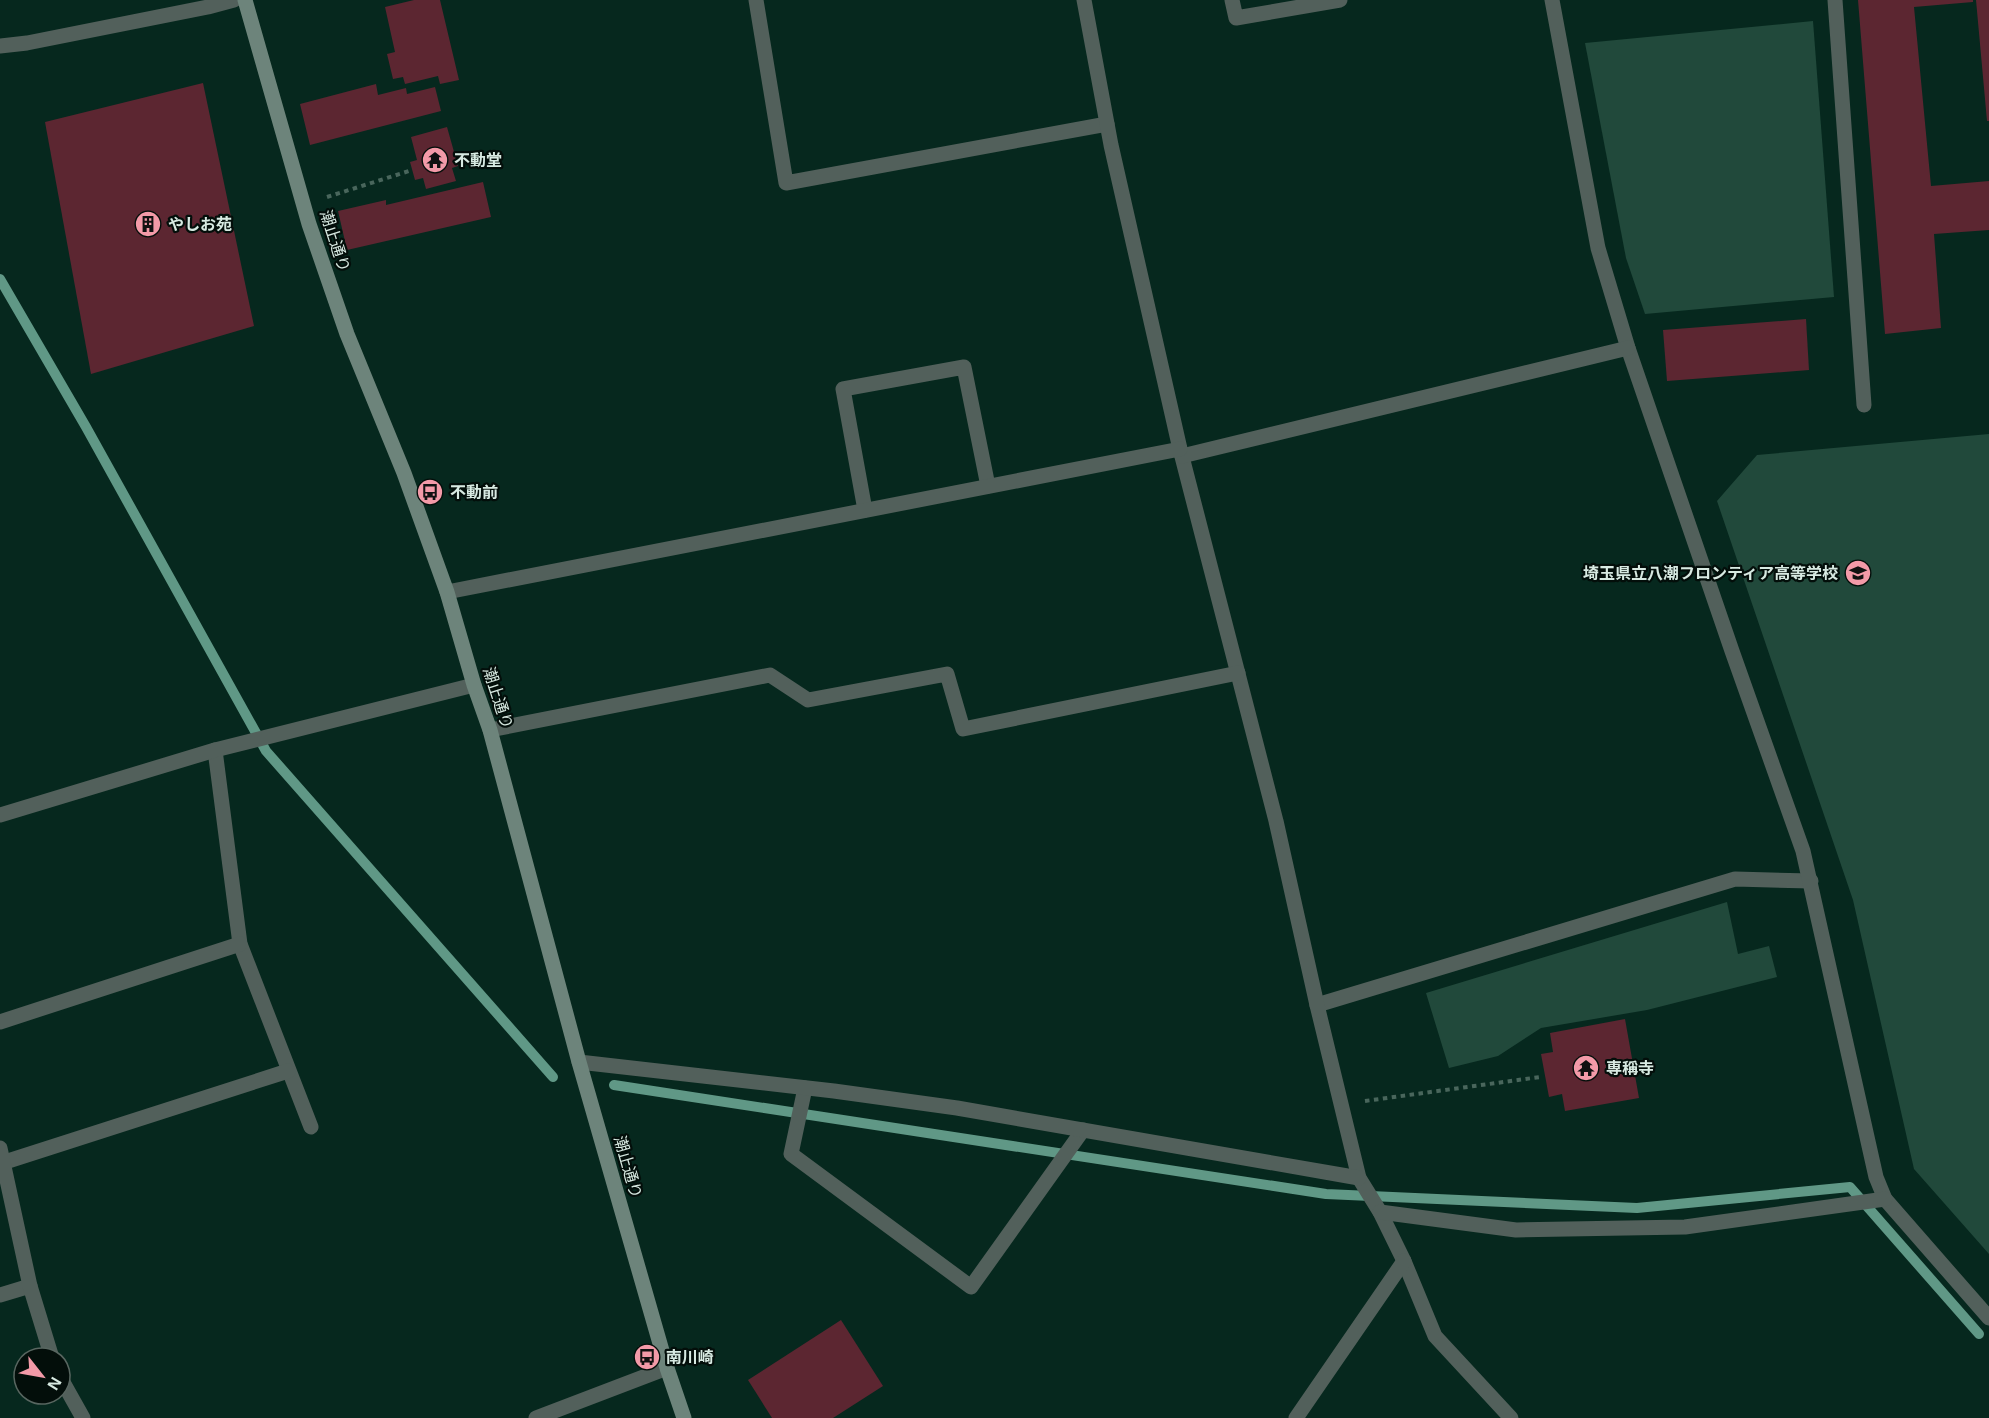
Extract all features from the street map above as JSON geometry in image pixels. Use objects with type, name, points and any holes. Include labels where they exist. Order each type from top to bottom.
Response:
[{"type":"street","points":[[0,46],[27,43],[234,0]]},
{"type":"street","name":"潮止通り","points":[[245,0],[304,204],[347,334],[404,473],[447,592],[474,685],[490,729],[579,1062],[667,1368],[684,1418]]},
{"type":"street","points":[[756,0],[786,183],[1107,124]]},
{"type":"street","points":[[1084,0],[1107,124],[1181,452],[1276,821],[1359,1178],[1380,1212],[1404,1261],[1435,1336],[1511,1418]]},
{"type":"street","points":[[1232,0],[1236,18],[1340,0]]},
{"type":"street","points":[[1552,0],[1598,248],[1628,348],[1803,851],[1876,1177],[1885,1199],[1989,1318]]},
{"type":"street","points":[[1835,0],[1864,405]]},
{"type":"street","points":[[447,592],[988,486],[1181,452],[1628,348]]},
{"type":"street","points":[[865,510],[843,389],[964,367],[988,486]]},
{"type":"street","points":[[490,729],[770,675],[808,700],[948,674],[963,729],[1238,674]]},
{"type":"street","points":[[0,815],[214,750],[474,685]]},
{"type":"street","points":[[214,750],[240,944],[311,1127]]},
{"type":"street","points":[[1317,1005],[1735,879],[1811,881]]},
{"type":"street","points":[[0,1022],[240,944]]},
{"type":"street","points":[[579,1062],[957,1108],[1359,1178]]},
{"type":"street","points":[[48,1346],[30,1286],[2,1155],[288,1071]]},
{"type":"street","points":[[805,1088],[791,1154],[971,1287],[1083,1130]]},
{"type":"street","points":[[1380,1212],[1516,1230],[1674,1227],[1885,1199]]},
{"type":"street","points":[[1296,1418],[1404,1261]]},
{"type":"street","points":[[0,1295],[30,1286]]},
{"type":"street","points":[[536,1418],[667,1368]]},
{"type":"street","points":[[72,1398],[83,1418]]},
{"type":"path","points":[[304,204],[409,171]]},
{"type":"path","points":[[1359,1102],[1540,1077]]},
{"type":"green space","points":[[1813,21],[1834,297],[1645,314],[1626,258],[1585,43]]},
{"type":"green space","points":[[1989,434],[1989,1254],[1914,1169],[1853,900],[1717,501],[1757,455]]},
{"type":"green space","points":[[1727,902],[1738,954],[1769,946],[1777,977],[1647,1010],[1541,1028],[1498,1056],[1449,1068],[1426,993]]},
{"type":"building","points":[[414,0],[440,0],[459,80],[440,84],[438,76],[405,84],[403,77],[393,79],[387,54],[395,52],[385,7]]},
{"type":"building","points":[[1858,0],[1973,0],[1973,2],[1914,7],[1931,186],[1989,181],[1989,230],[1934,234],[1941,328],[1885,334]]},
{"type":"building","points":[[1976,0],[1989,0],[1989,121],[1987,121]]},
{"type":"building","name":"やしお苑","points":[[203,83],[254,326],[91,374],[45,122]]},
{"type":"building","points":[[376,84],[378,95],[406,88],[407,94],[435,87],[441,111],[310,145],[300,104]]},
{"type":"building","points":[[447,127],[458,166],[452,168],[456,181],[426,189],[423,178],[415,180],[410,162],[417,160],[411,137]]},
{"type":"building","points":[[483,182],[491,217],[347,250],[338,211],[386,200],[386,205]]},
{"type":"building","points":[[1806,319],[1809,370],[1667,381],[1663,330]]},
{"type":"building","points":[[1625,1019],[1639,1098],[1565,1111],[1562,1094],[1549,1097],[1541,1054],[1553,1052],[1550,1033]]},
{"type":"building","points":[[841,1320],[883,1386],[833,1418],[772,1418],[748,1380]]},
{"type":"waterway","points":[[0,279],[86,427],[266,751],[553,1077]]},
{"type":"waterway","points":[[614,1085],[1326,1194],[1637,1208],[1850,1187],[1979,1334]]},
{"type":"place","name":"不動堂","points":[[435,160]]},
{"type":"place","name":"やしお苑","points":[[148,224]]},
{"type":"place","name":"不動前","points":[[430,492]]},
{"type":"place","name":"埼玉県立八潮フロンティア高等学校","points":[[1858,573]]},
{"type":"place","name":"専稱寺","points":[[1586,1068]]},
{"type":"place","name":"南川崎","points":[[647,1357]]}]
